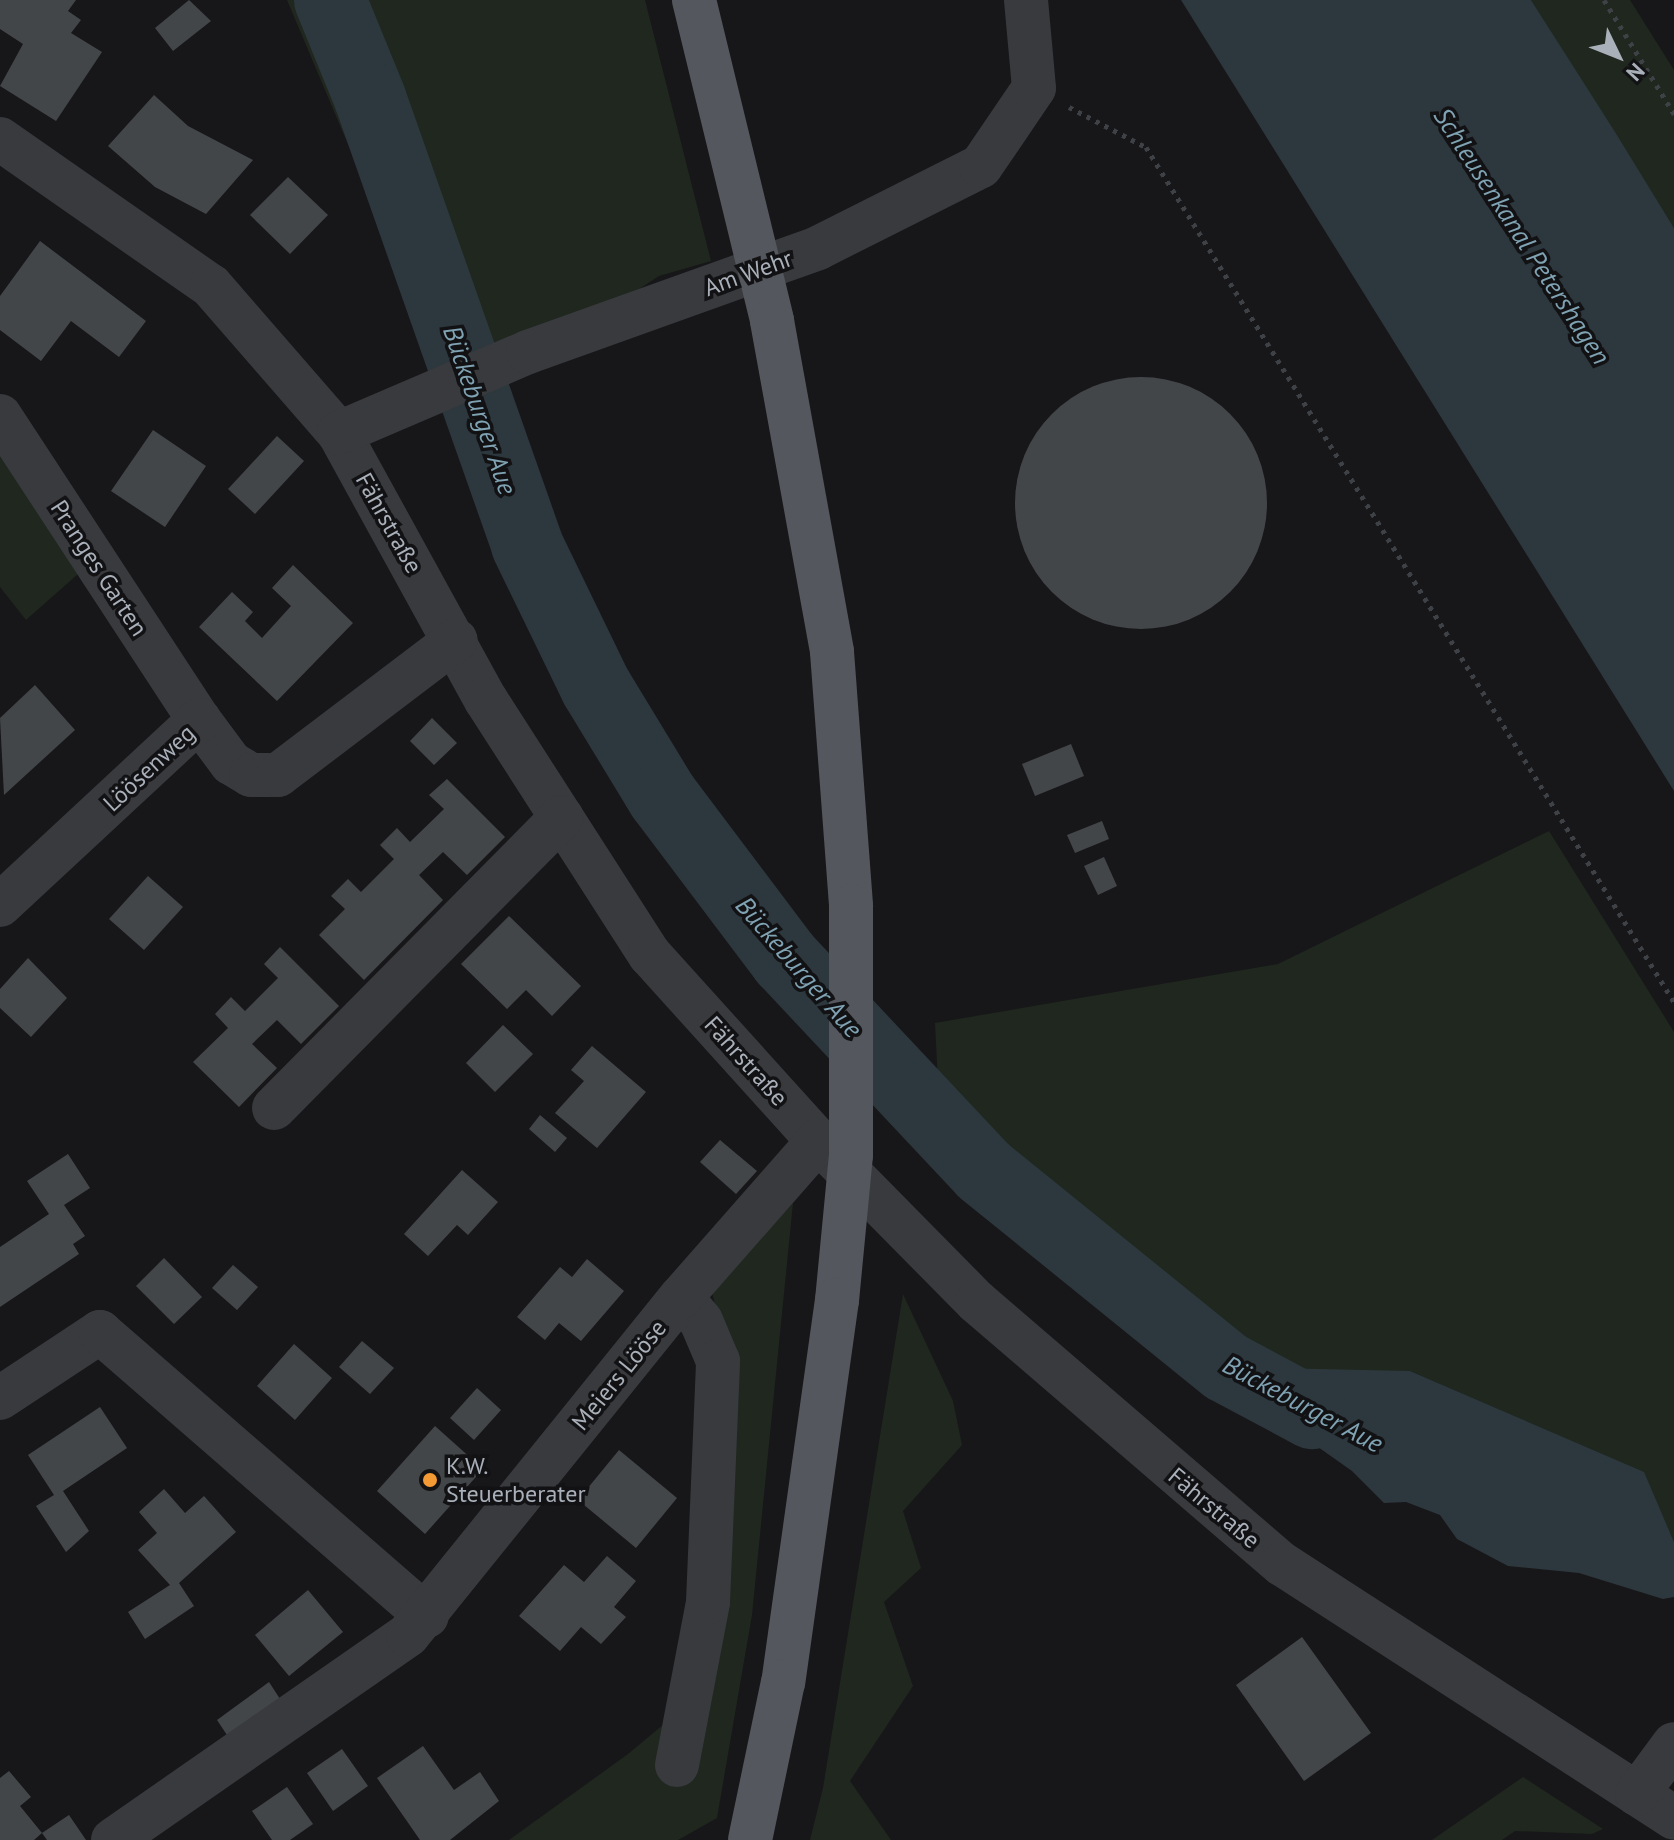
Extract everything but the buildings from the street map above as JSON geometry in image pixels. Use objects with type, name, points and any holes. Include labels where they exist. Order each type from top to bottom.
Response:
[{"type":"main road","points":[[694,0],[772,321],[832,652],[853,953],[851,1155],[844,1234],[783,1682],[750,1840]]},
{"type":"street","points":[[1026,0],[1034,88]]},
{"type":"street","name":"Am Wehr","points":[[339,433],[421,394],[528,352],[818,248],[981,166],[1034,88]]},
{"type":"street","name":"Fährstraße","points":[[0,139],[211,286],[339,433],[456,640],[486,700],[650,955],[818,1141],[977,1302],[1282,1564],[1674,1818]]},
{"type":"street","name":"Pranges Garten","points":[[0,416],[199,720]]},
{"type":"street","name":"Löösenweg","points":[[0,905],[199,720],[231,763],[251,775],[278,775],[456,640]]},
{"type":"street","points":[[274,1108],[562,817]]},
{"type":"street","name":"Meiers Lööse","points":[[113,1840],[408,1635],[427,1616],[681,1297],[818,1141]]},
{"type":"street","points":[[677,1765],[708,1602],[718,1361],[701,1321],[681,1297]]},
{"type":"street","points":[[0,1398],[100,1332],[427,1616]]},
{"type":"street","points":[[1637,1794],[1674,1744]]},
{"type":"path","points":[[1604,0],[1674,114]]},
{"type":"path","points":[[1034,88],[1146,147],[1674,1002]]},
{"type":"shaded area","points":[[287,0],[645,0],[711,261],[659,276],[459,407]]},
{"type":"shaded area","points":[[1531,0],[1630,0],[1674,70],[1674,228]]},
{"type":"shaded area","points":[[0,441],[86,567],[26,620],[0,587]]},
{"type":"shaded area","points":[[1549,831],[1674,1032],[1674,1542],[1643,1472],[1410,1371],[1274,1371],[1149,1292],[939,1102],[935,1023],[1278,964]]},
{"type":"shaded area","points":[[793,1203],[752,1615],[717,1818],[678,1840],[509,1840],[628,1754],[706,1689],[726,1352],[712,1292]]},
{"type":"shaded area","points":[[903,1294],[953,1401],[962,1445],[903,1511],[921,1568],[884,1602],[913,1686],[850,1781],[891,1840],[810,1840],[823,1788]]},
{"type":"shaded area","points":[[1523,1777],[1603,1829],[1592,1834],[1515,1831],[1502,1840],[1432,1840]]},
{"type":"water","name":"Schleusenkanal Petershagen","points":[[1181,0],[1531,0],[1615,132],[1674,228],[1674,791]]},
{"type":"water","points":[[1226,1367],[1410,1371],[1644,1472],[1674,1542],[1674,1597],[1663,1599],[1579,1573],[1508,1566],[1457,1539],[1440,1515],[1406,1502],[1384,1503],[1352,1471],[1301,1435],[1215,1387]]},
{"type":"waterway","name":"Bückeburger Aue","points":[[330,0],[370,98],[527,545],[596,687],[663,797],[785,959],[984,1171],[1226,1367],[1312,1413]]},
{"type":"place","name":"K.W. Steuerberater","points":[[430,1480]]}]
